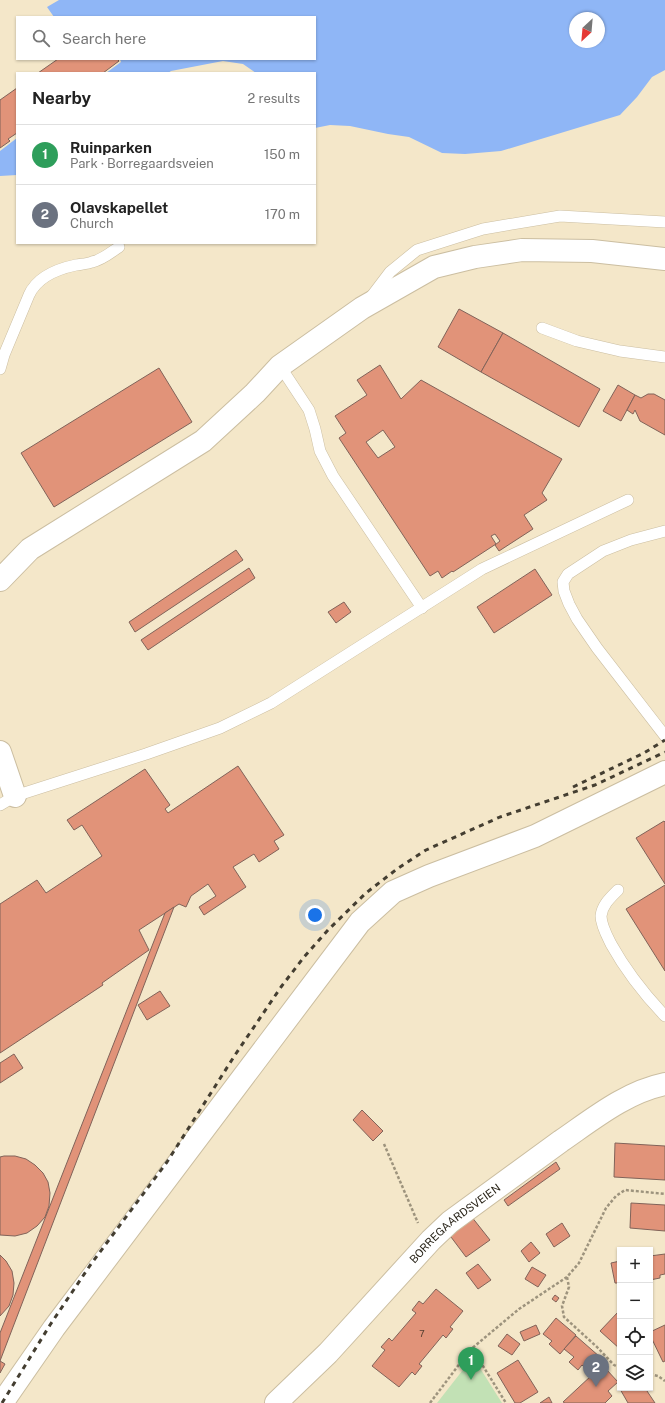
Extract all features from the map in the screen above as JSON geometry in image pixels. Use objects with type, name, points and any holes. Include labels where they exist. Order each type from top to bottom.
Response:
[{"type":"street","points":[[0,580],[30,549],[203,441],[255,393],[280,366],[362,308],[434,267],[475,257],[522,250],[584,251],[665,258]]},
{"type":"street","points":[[0,752],[8,800]]},
{"type":"street","points":[[2,1403],[54,1328],[360,922],[393,892],[429,876],[535,836],[665,772]]},
{"type":"street","name":"BORREGAARDSVEIEN","points":[[276,1403],[328,1353],[431,1240],[450,1222],[595,1117],[621,1100],[639,1092],[665,1084]]},
{"type":"lane","points":[[362,308],[390,272],[418,250],[483,229],[560,216],[665,222]]},
{"type":"lane","points":[[0,369],[29,295],[38,282],[54,271],[103,258],[119,247]]},
{"type":"lane","points":[[542,328],[577,341],[620,351],[665,357]]},
{"type":"lane","points":[[280,366],[309,410],[320,451],[333,476],[422,608]]},
{"type":"lane","points":[[8,800],[220,728],[271,703],[482,569],[628,500]]},
{"type":"lane","points":[[665,531],[630,540],[603,551],[568,574],[563,582],[564,591],[577,619],[597,648],[665,736]]},
{"type":"lane","points":[[618,890],[606,904],[602,913],[601,917],[605,930],[621,962],[638,986],[665,1016]]},
{"type":"path","points":[[384,1144],[416,1220],[431,1240]]},
{"type":"path","points":[[430,1403],[470,1350],[519,1309],[567,1277],[580,1263],[606,1208],[616,1196],[625,1190],[665,1194]]},
{"type":"path","points":[[567,1277],[569,1287],[562,1306],[564,1317],[617,1366]]},
{"type":"path","points":[[470,1350],[478,1358],[506,1403]]},
{"type":"path","points":[[653,1375],[658,1376],[665,1381]]},
{"type":"green space","points":[[473,1357],[502,1403],[437,1403]]},
{"type":"water","points":[[59,0],[665,0],[665,70],[652,77],[637,97],[620,115],[501,151],[465,154],[442,153],[409,137],[350,126],[330,125],[316,128],[316,72],[255,72],[243,64],[223,61],[170,72],[107,72],[121,62],[120,60],[316,60],[316,16],[53,16],[47,7]]},
{"type":"water","points":[[16,139],[16,175],[0,176],[0,151]]},
{"type":"building","points":[[57,60],[119,61],[104,72],[39,72]]},
{"type":"building","points":[[16,89],[16,134],[8,139],[10,141],[0,148],[0,100]]},
{"type":"building","points":[[459,309],[503,333],[481,372],[438,347]]},
{"type":"building","points":[[503,333],[600,389],[579,427],[481,372]]},
{"type":"building","points":[[380,365],[401,399],[421,380],[562,459],[542,493],[547,500],[524,515],[533,529],[499,551],[495,545],[500,541],[495,534],[491,536],[496,544],[453,572],[452,571],[442,578],[438,571],[430,576],[339,438],[346,433],[335,416],[367,395],[357,380]],"holes":[[[383,430],[395,447],[378,458],[366,442]]]},
{"type":"building","points":[[159,368],[192,422],[54,507],[21,453]]},
{"type":"building","points":[[618,385],[635,395],[621,421],[603,411]]},
{"type":"building","points":[[648,394],[654,394],[665,400],[665,435],[640,421],[635,410],[633,414],[627,410],[635,395],[641,398]]},
{"type":"building","points":[[236,550],[243,560],[135,632],[129,622]]},
{"type":"building","points":[[249,568],[255,578],[148,650],[141,640]]},
{"type":"building","points":[[535,569],[552,595],[494,633],[477,607]]},
{"type":"building","points":[[344,602],[351,612],[336,623],[328,612]]},
{"type":"building","points":[[238,766],[284,835],[274,841],[279,849],[259,862],[254,854],[233,867],[246,887],[204,915],[199,907],[216,896],[208,884],[191,896],[186,907],[179,904],[139,930],[149,950],[102,983],[103,985],[0,1053],[0,904],[37,880],[46,893],[102,856],[82,825],[74,830],[67,820],[145,769],[170,805],[165,809],[168,813]]},
{"type":"building","points":[[664,821],[665,822],[665,884],[636,838]]},
{"type":"building","points":[[665,885],[665,971],[626,909]]},
{"type":"building","points":[[174,907],[0,1361],[0,1333],[165,913]]},
{"type":"building","points":[[160,991],[170,1006],[147,1020],[138,1005]]},
{"type":"building","points":[[14,1054],[23,1068],[0,1083],[0,1063]]},
{"type":"building","points":[[362,1110],[383,1131],[373,1141],[353,1120]]},
{"type":"building","points":[[615,1143],[665,1146],[665,1180],[614,1177]]},
{"type":"building","points":[[15,1156],[26,1159],[35,1165],[43,1173],[48,1182],[50,1193],[49,1206],[45,1217],[37,1226],[27,1233],[15,1236],[0,1235],[0,1157]]},
{"type":"building","points":[[556,1162],[560,1169],[508,1206],[504,1200]]},
{"type":"building","points":[[631,1203],[665,1205],[665,1231],[630,1228]]},
{"type":"building","points":[[471,1216],[490,1240],[466,1257],[448,1233]]},
{"type":"building","points":[[562,1223],[570,1236],[554,1247],[546,1234]]},
{"type":"building","points":[[531,1242],[540,1253],[529,1262],[521,1251]]},
{"type":"building","points":[[665,1254],[665,1274],[660,1275],[660,1278],[653,1279],[653,1256]]},
{"type":"building","points":[[0,1255],[12,1271],[14,1283],[13,1295],[9,1306],[0,1316]]},
{"type":"building","points":[[617,1262],[617,1283],[615,1283],[611,1263]]},
{"type":"building","points":[[478,1264],[491,1280],[478,1289],[466,1273]]},
{"type":"building","points":[[532,1267],[546,1275],[538,1287],[525,1279]]},
{"type":"building","points":[[436,1289],[463,1311],[450,1327],[453,1329],[446,1338],[443,1335],[419,1364],[422,1366],[415,1375],[412,1372],[399,1387],[372,1366],[385,1350],[381,1347],[389,1338],[392,1341],[416,1313],[412,1310],[419,1301],[423,1304]]},
{"type":"building","points":[[555,1295],[559,1298],[556,1302],[552,1299]]},
{"type":"building","points":[[617,1313],[617,1346],[600,1331]]},
{"type":"building","points":[[556,1318],[576,1335],[560,1354],[549,1344],[552,1341],[543,1334]]},
{"type":"building","points":[[536,1325],[540,1334],[524,1341],[520,1332]]},
{"type":"building","points":[[665,1325],[665,1361],[663,1362],[653,1341],[653,1331]]},
{"type":"building","points":[[507,1334],[520,1344],[512,1355],[498,1346]]},
{"type":"building","points":[[576,1336],[600,1357],[589,1371],[582,1365],[578,1370],[569,1362],[574,1357],[564,1349]]},
{"type":"building","points":[[518,1360],[538,1392],[520,1403],[515,1403],[497,1373]]},
{"type":"building","points":[[0,1361],[5,1364],[0,1373]]},
{"type":"building","points":[[606,1369],[617,1381],[617,1383],[608,1391],[612,1396],[605,1403],[563,1402],[592,1375],[596,1379]]},
{"type":"building","points":[[621,1391],[647,1391],[655,1403],[628,1403]]},
{"type":"building","points":[[549,1397],[552,1403],[540,1403]]},
{"type":"railway","points":[[573,787],[644,753],[665,740]]},
{"type":"railway","points":[[2,1403],[50,1325],[91,1264],[167,1162],[235,1055],[281,987],[304,957],[329,929],[366,893],[397,869],[426,850],[500,817],[595,785],[665,752]]},
{"type":"place","name":"Ruinparken","points":[[471,1380]]},
{"type":"place","name":"Olavskapellet","points":[[596,1387]]}]
